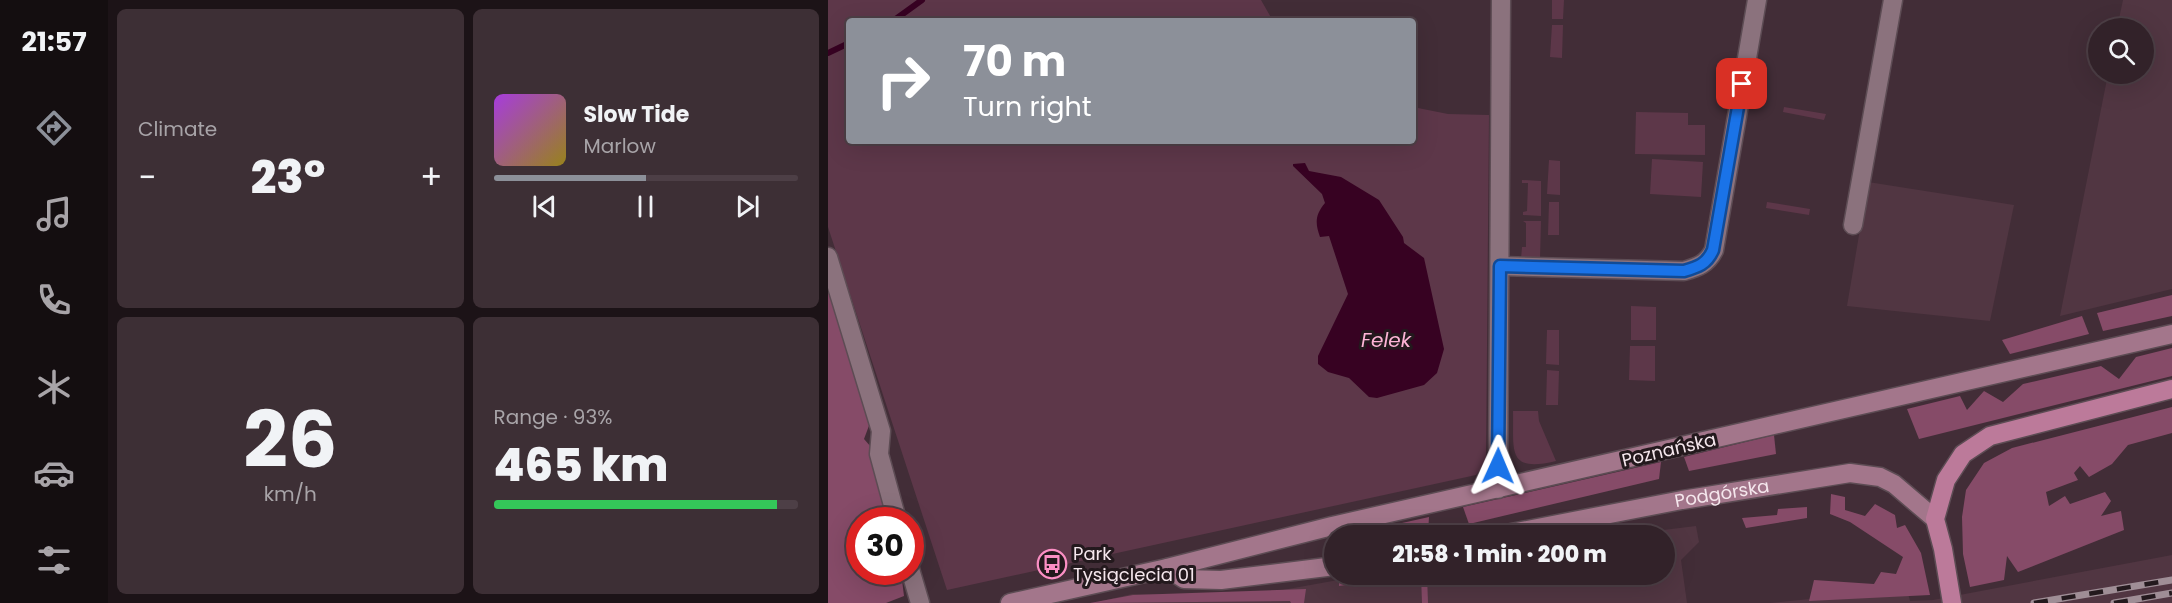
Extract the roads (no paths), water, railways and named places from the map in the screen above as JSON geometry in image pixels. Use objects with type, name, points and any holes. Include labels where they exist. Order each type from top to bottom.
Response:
[{"type":"main road","points":[[1952,603],[1943,549],[1935,519],[1940,494],[1950,472],[1963,454],[1980,441],[2022,427],[2172,389]]},
{"type":"street","points":[[1498,489],[1501,0]]},
{"type":"street","points":[[1500,266],[1684,271],[1699,267],[1709,260],[1713,250],[1757,0]]},
{"type":"street","points":[[1853,225],[1893,0]]},
{"type":"street","points":[[828,257],[881,431],[879,453],[894,507]]},
{"type":"street","name":"Poznańska","points":[[1167,568],[1332,526],[2172,334]]},
{"type":"street","name":"Podgórska","points":[[1552,525],[1644,507],[1850,473],[1880,477],[1894,484],[1935,519]]},
{"type":"street","points":[[1010,603],[1167,568],[1184,579],[1221,580],[1324,567]]},
{"type":"street","points":[[915,585],[920,603]]},
{"type":"water","name":"Felek","points":[[1305,163],[1309,171],[1341,177],[1379,200],[1403,237],[1404,243],[1424,258],[1444,349],[1437,373],[1424,385],[1377,398],[1369,397],[1349,378],[1328,372],[1318,364],[1318,356],[1348,294],[1329,236],[1320,237],[1318,232],[1318,215],[1325,203],[1322,194],[1293,166],[1293,164]]},
{"type":"waterway","points":[[897,18],[922,0]]},
{"type":"waterway","points":[[828,53],[846,44]]},
{"type":"railway","points":[[2034,603],[2172,580]]},
{"type":"railway","points":[[2114,603],[2172,593]]},
{"type":"place","name":"Park Tysiąclecia 01","points":[[1052,564]]}]
